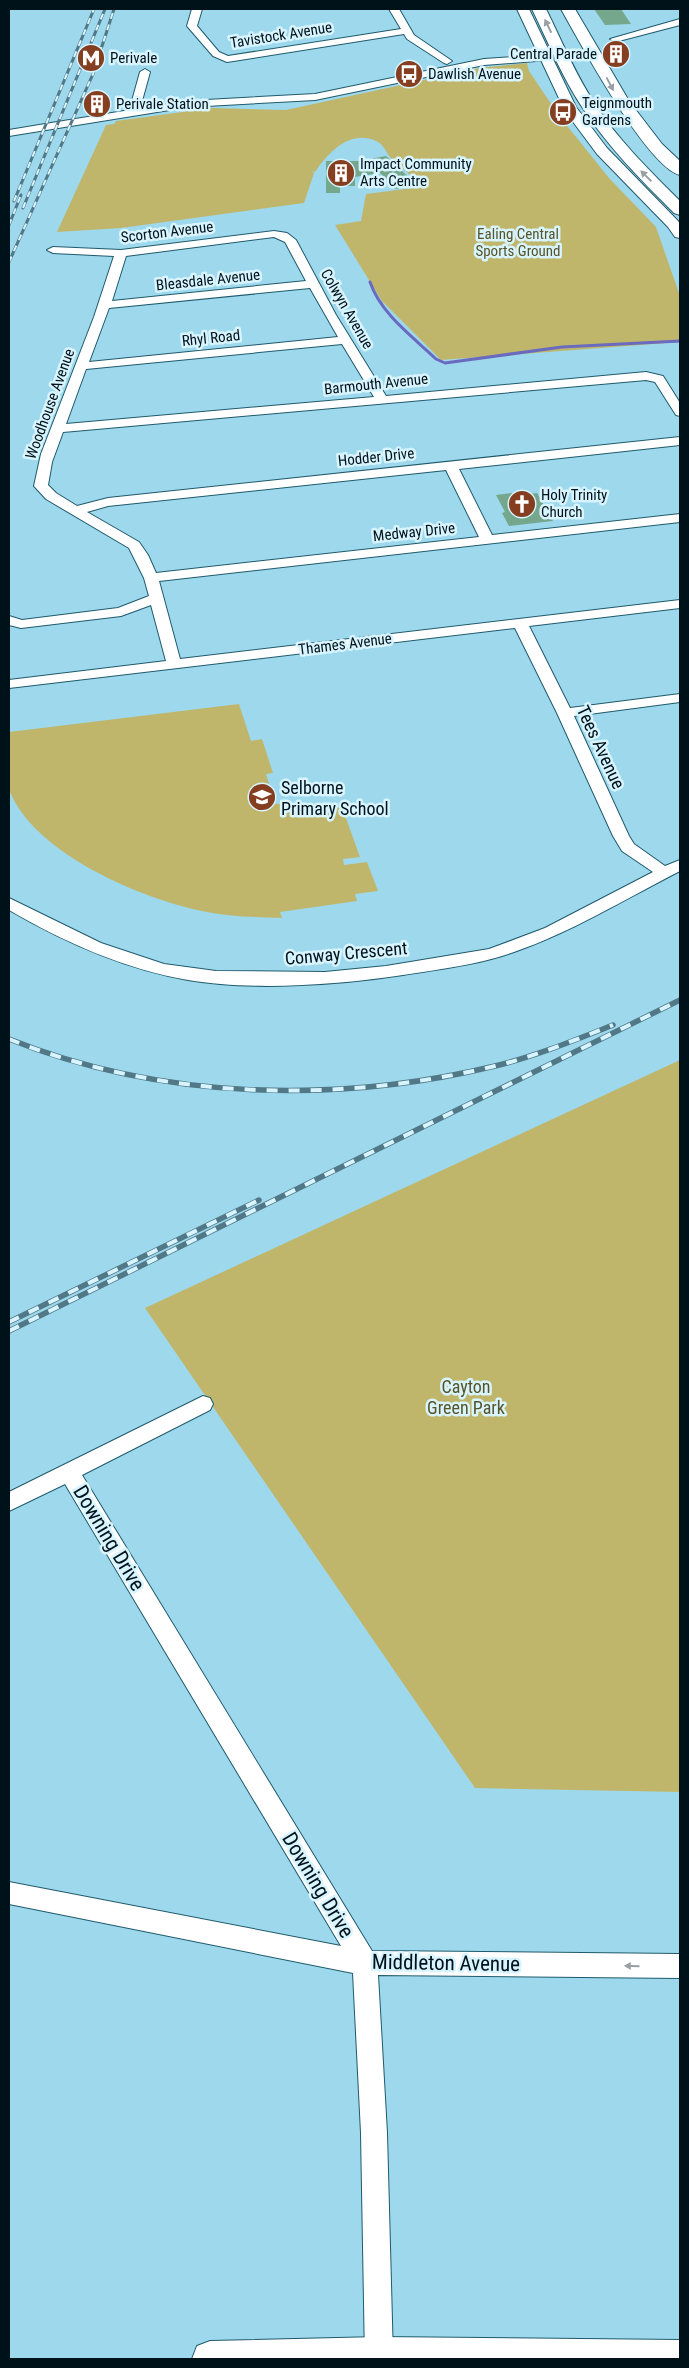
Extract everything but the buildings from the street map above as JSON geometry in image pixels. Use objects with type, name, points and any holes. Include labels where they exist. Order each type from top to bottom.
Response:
[{"type":"highway","points":[[539,9],[589,107],[614,141],[680,210]]},
{"type":"highway","points":[[557,9],[607,106],[631,138],[680,189]]},
{"type":"highway","points":[[568,9],[622,103],[657,147],[680,170]]},
{"type":"main road","points":[[523,9],[570,108],[602,151],[673,224],[680,234]]},
{"type":"main road","points":[[210,2359],[379,2357],[680,2358]]},
{"type":"street","name":"Tavistock Avenue","points":[[197,9],[192,26],[216,54],[226,59],[406,31]]},
{"type":"street","points":[[394,9],[410,37],[447,61]]},
{"type":"street","points":[[615,39],[680,22]]},
{"type":"street","points":[[9,133],[210,102],[315,97],[484,62],[546,58]]},
{"type":"street","points":[[142,111],[137,99],[145,72]]},
{"type":"street","name":"Scorton Avenue","points":[[53,250],[121,253],[274,234],[283,235]]},
{"type":"street","name":"Colwyn Avenue","points":[[283,235],[290,240],[345,340],[382,400]]},
{"type":"street","name":"Woodhouse Avenue","points":[[121,253],[106,305],[57,430],[43,471],[41,486],[52,496],[134,545],[141,555],[150,578],[174,664]]},
{"type":"street","name":"Bleasdale Avenue","points":[[106,305],[314,284]]},
{"type":"street","name":"Rhyl Road","points":[[81,366],[345,340]]},
{"type":"street","name":"Barmouth Avenue","points":[[57,430],[646,376],[659,379],[680,412]]},
{"type":"street","name":"Hodder Drive","points":[[77,510],[108,502],[680,441]]},
{"type":"street","points":[[451,466],[487,540]]},
{"type":"street","name":"Medway Drive","points":[[150,578],[680,518]]},
{"type":"street","points":[[9,620],[21,624],[121,612],[156,598]]},
{"type":"street","name":"Thames Avenue","points":[[9,684],[680,604]]},
{"type":"street","name":"Tees Avenue","points":[[520,623],[565,713],[621,836],[628,847],[664,873]]},
{"type":"street","points":[[565,713],[680,698]]},
{"type":"street","name":"Conway Crescent","points":[[9,903],[34,919],[108,951],[145,964],[188,974],[275,979],[328,978],[368,975],[505,950],[580,916],[680,865]]},
{"type":"street","points":[[9,1502],[204,1404]]},
{"type":"street","name":"Downing Drive","points":[[68,1471],[365,1963],[374,2133],[379,2357]]},
{"type":"street","name":"Middleton Avenue","points":[[9,1892],[365,1963],[680,1966]]},
{"type":"green space","name":"Ealing Central Sports Ground","points":[[527,63],[529,71],[560,117],[609,178],[656,227],[680,296],[680,342],[441,360],[382,301],[335,225],[361,221],[366,194],[421,187],[391,158],[378,142],[368,138],[350,140],[342,144],[327,156],[315,172],[312,171],[314,173],[304,203],[121,228],[57,232],[106,125],[114,124],[116,121],[212,108],[286,110],[479,68]]},
{"type":"green space","points":[[239,704],[251,741],[262,739],[273,773],[266,774],[275,804],[300,803],[304,812],[342,807],[360,857],[343,859],[344,865],[367,862],[378,891],[355,894],[357,901],[280,912],[282,918],[222,914],[177,905],[121,884],[92,870],[66,853],[42,835],[23,814],[10,792],[8,772],[9,732]]},
{"type":"green space","name":"Cayton Green Park","points":[[680,1060],[680,1792],[475,1788],[145,1308]]},
{"type":"waterway","points":[[370,282],[375,294],[398,324],[436,359],[445,363],[562,347],[680,341]]},
{"type":"railway","points":[[14,201],[94,9]]},
{"type":"railway","points":[[23,208],[105,9]]},
{"type":"railway","points":[[9,262],[93,74],[114,9]]},
{"type":"railway","points":[[9,225],[21,195]]},
{"type":"railway","points":[[9,1331],[680,1000]]},
{"type":"railway","points":[[9,1039],[67,1059],[127,1074],[188,1084],[250,1090],[312,1090],[374,1086],[435,1078],[495,1066],[540,1053],[613,1025]]},
{"type":"railway","points":[[9,1322],[259,1200]]},
{"type":"place","name":"Central Parade","points":[[616,54]]},
{"type":"place","name":"Perivale","points":[[91,58]]},
{"type":"place","name":"Dawlish Avenue","points":[[409,74]]},
{"type":"place","name":"Perivale Station","points":[[97,104]]},
{"type":"place","name":"Teignmouth Gardens","points":[[563,112]]},
{"type":"place","name":"Impact Community Arts Centre","points":[[341,173]]},
{"type":"place","name":"Holy Trinity Church","points":[[522,504]]},
{"type":"place","name":"Selborne Primary School","points":[[262,797]]}]
